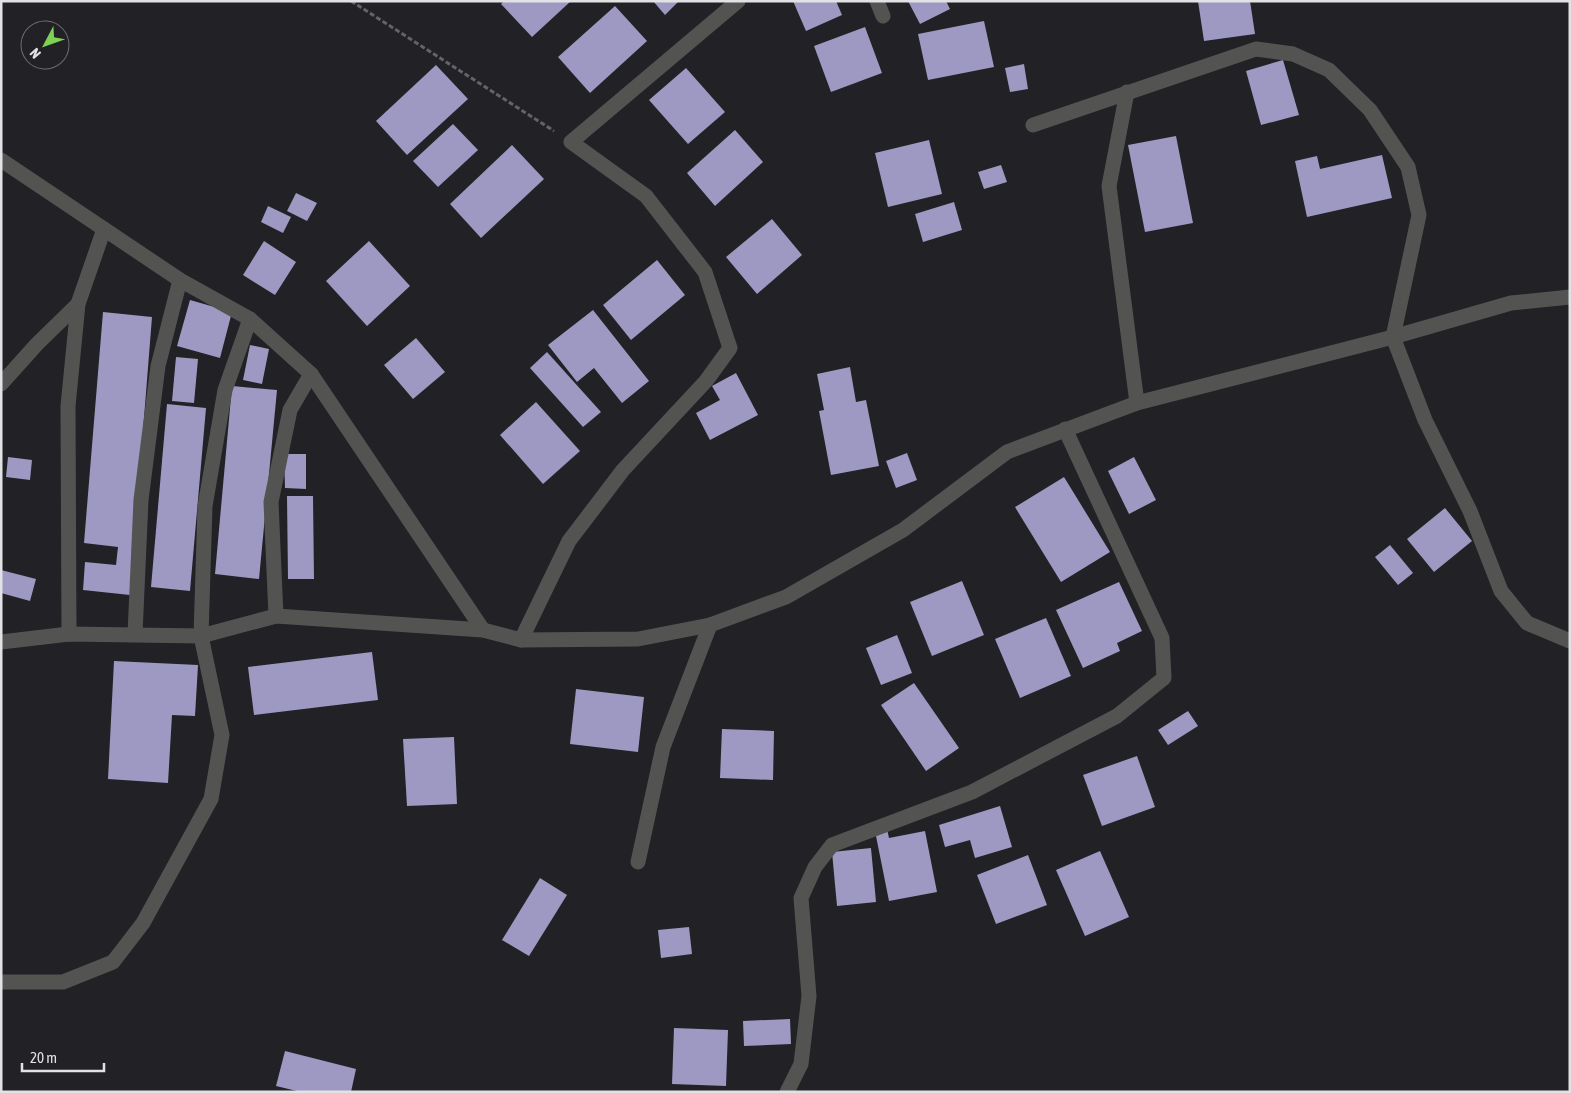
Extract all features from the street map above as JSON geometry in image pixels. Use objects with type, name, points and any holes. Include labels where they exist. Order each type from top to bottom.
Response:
[{"type":"street","points":[[521,640],[570,541],[623,470],[706,381],[730,348],[705,272],[646,196],[571,142],[738,1]]},
{"type":"street","points":[[877,1],[883,16]]},
{"type":"street","points":[[1033,125],[1256,49],[1293,54],[1329,70],[1370,110],[1408,167],[1419,215],[1393,337],[1425,420],[1470,511],[1502,591],[1526,623],[1570,641]]},
{"type":"street","points":[[1127,92],[1109,186],[1137,403]]},
{"type":"street","points":[[1,160],[180,280],[250,318],[311,374],[484,630]]},
{"type":"street","points":[[69,634],[68,406],[78,304],[104,229]]},
{"type":"street","points":[[135,634],[141,500],[156,376],[180,280]]},
{"type":"street","points":[[1,642],[69,634],[201,636],[276,616],[484,630],[521,640],[638,639],[710,625],[786,597],[903,530],[1007,452],[1137,403],[1393,337],[1511,303],[1570,297]]},
{"type":"street","points":[[1,384],[37,344],[78,304]]},
{"type":"street","points":[[1,982],[62,982],[113,962],[142,923],[211,799],[222,735],[201,636],[205,506],[226,390],[250,318]]},
{"type":"street","points":[[276,616],[271,502],[290,410],[311,374]]},
{"type":"street","points":[[787,1092],[801,1064],[809,996],[801,898],[815,867],[832,845],[972,792],[1117,716],[1164,678],[1162,638],[1066,430]]},
{"type":"street","points":[[638,862],[663,747],[710,625]]},
{"type":"path","points":[[351,1],[571,142]]},
{"type":"building","points":[[504,1],[571,1],[532,37],[501,4]]},
{"type":"building","points":[[653,1],[679,1],[665,15]]},
{"type":"building","points":[[793,1],[836,1],[842,15],[806,31]]},
{"type":"building","points":[[908,1],[946,1],[950,9],[920,24]]},
{"type":"building","points":[[1198,1],[1250,1],[1255,34],[1204,41]]},
{"type":"building","points":[[615,6],[647,41],[590,93],[558,57]]},
{"type":"building","points":[[984,21],[994,67],[928,80],[918,34]]},
{"type":"building","points":[[865,27],[882,73],[831,92],[814,46]]},
{"type":"building","points":[[1283,60],[1299,115],[1261,125],[1246,71]]},
{"type":"building","points":[[1024,64],[1028,89],[1010,92],[1005,68]]},
{"type":"building","points":[[436,65],[468,99],[407,155],[376,121]]},
{"type":"building","points":[[686,68],[725,112],[688,144],[649,100]]},
{"type":"building","points":[[453,124],[478,150],[438,187],[413,161]]},
{"type":"building","points":[[735,130],[763,162],[715,206],[687,173]]},
{"type":"building","points":[[1176,136],[1193,223],[1145,232],[1128,145]]},
{"type":"building","points":[[929,140],[942,194],[888,207],[875,153]]},
{"type":"building","points":[[512,145],[544,179],[481,238],[450,204]]},
{"type":"building","points":[[1382,155],[1392,198],[1307,217],[1295,161],[1317,156],[1320,169]]},
{"type":"building","points":[[1001,165],[1007,182],[984,189],[978,172]]},
{"type":"building","points":[[296,193],[317,203],[307,221],[287,211]]},
{"type":"building","points":[[954,202],[962,230],[923,242],[915,214]]},
{"type":"building","points":[[268,206],[291,217],[283,233],[261,222]]},
{"type":"building","points":[[772,219],[802,255],[757,294],[726,257]]},
{"type":"building","points":[[264,241],[296,262],[275,295],[243,275]]},
{"type":"building","points":[[369,241],[410,286],[367,326],[326,281]]},
{"type":"building","points":[[657,260],[685,295],[631,340],[603,305]]},
{"type":"building","points":[[190,300],[232,312],[220,358],[177,346]]},
{"type":"building","points":[[593,310],[649,381],[622,403],[594,368],[577,382],[548,345]]},
{"type":"building","points":[[103,312],[152,317],[130,595],[83,590],[85,562],[116,565],[118,547],[84,543]]},
{"type":"building","points":[[416,338],[445,372],[413,399],[384,365]]},
{"type":"building","points":[[250,345],[269,349],[262,384],[243,380]]},
{"type":"building","points":[[547,352],[601,412],[583,427],[530,368]]},
{"type":"building","points":[[176,357],[198,359],[194,403],[172,401]]},
{"type":"building","points":[[850,367],[856,402],[866,400],[879,466],[831,475],[819,411],[824,410],[817,374]]},
{"type":"building","points":[[736,373],[758,415],[710,440],[696,413],[720,400],[712,386]]},
{"type":"building","points":[[232,386],[277,390],[259,579],[215,574]]},
{"type":"building","points":[[536,402],[580,451],[543,484],[500,435]]},
{"type":"building","points":[[167,404],[206,408],[190,591],[151,587]]},
{"type":"building","points":[[907,453],[917,480],[896,488],[886,461]]},
{"type":"building","points":[[284,454],[306,454],[306,489],[285,488]]},
{"type":"building","points":[[8,457],[32,460],[30,480],[6,477]]},
{"type":"building","points":[[1134,457],[1156,500],[1129,514],[1108,471]]},
{"type":"building","points":[[1064,477],[1110,552],[1061,582],[1015,507]]},
{"type":"building","points":[[287,496],[313,496],[314,579],[288,579]]},
{"type":"building","points":[[1445,508],[1472,541],[1434,572],[1407,539]]},
{"type":"building","points":[[1390,545],[1413,573],[1398,585],[1375,557]]},
{"type":"building","points":[[1,570],[36,579],[30,601],[1,593]]},
{"type":"building","points":[[962,581],[984,635],[932,656],[910,602]]},
{"type":"building","points":[[1119,582],[1142,631],[1117,643],[1120,651],[1083,668],[1056,610]]},
{"type":"building","points":[[1046,618],[1071,676],[1020,698],[995,639]]},
{"type":"building","points":[[897,635],[912,673],[881,685],[866,648]]},
{"type":"building","points":[[372,652],[378,700],[254,715],[248,667]]},
{"type":"building","points":[[114,661],[198,665],[195,716],[172,715],[168,783],[108,779]]},
{"type":"building","points":[[914,683],[959,748],[926,771],[881,705]]},
{"type":"building","points":[[576,689],[644,697],[638,752],[570,744]]},
{"type":"building","points":[[1188,711],[1198,726],[1168,745],[1158,730]]},
{"type":"building","points":[[722,729],[774,731],[773,780],[720,778]]},
{"type":"building","points":[[454,737],[457,804],[407,806],[403,739]]},
{"type":"building","points":[[1137,756],[1155,807],[1102,826],[1083,775]]},
{"type":"building","points":[[1000,806],[1012,847],[975,858],[970,840],[945,847],[939,825]]},
{"type":"building","points":[[887,829],[889,838],[925,831],[937,892],[889,901],[875,831]]},
{"type":"building","points":[[871,848],[876,902],[837,906],[832,852]]},
{"type":"building","points":[[1100,851],[1129,917],[1085,936],[1056,870]]},
{"type":"building","points":[[1028,855],[1047,905],[996,924],[977,875]]},
{"type":"building","points":[[540,878],[567,895],[529,956],[502,940]]},
{"type":"building","points":[[689,927],[692,954],[661,958],[658,930]]},
{"type":"building","points":[[790,1019],[791,1044],[744,1046],[743,1021]]},
{"type":"building","points":[[674,1028],[728,1030],[726,1086],[672,1084]]},
{"type":"building","points":[[285,1051],[356,1069],[351,1092],[301,1092],[276,1086]]}]
